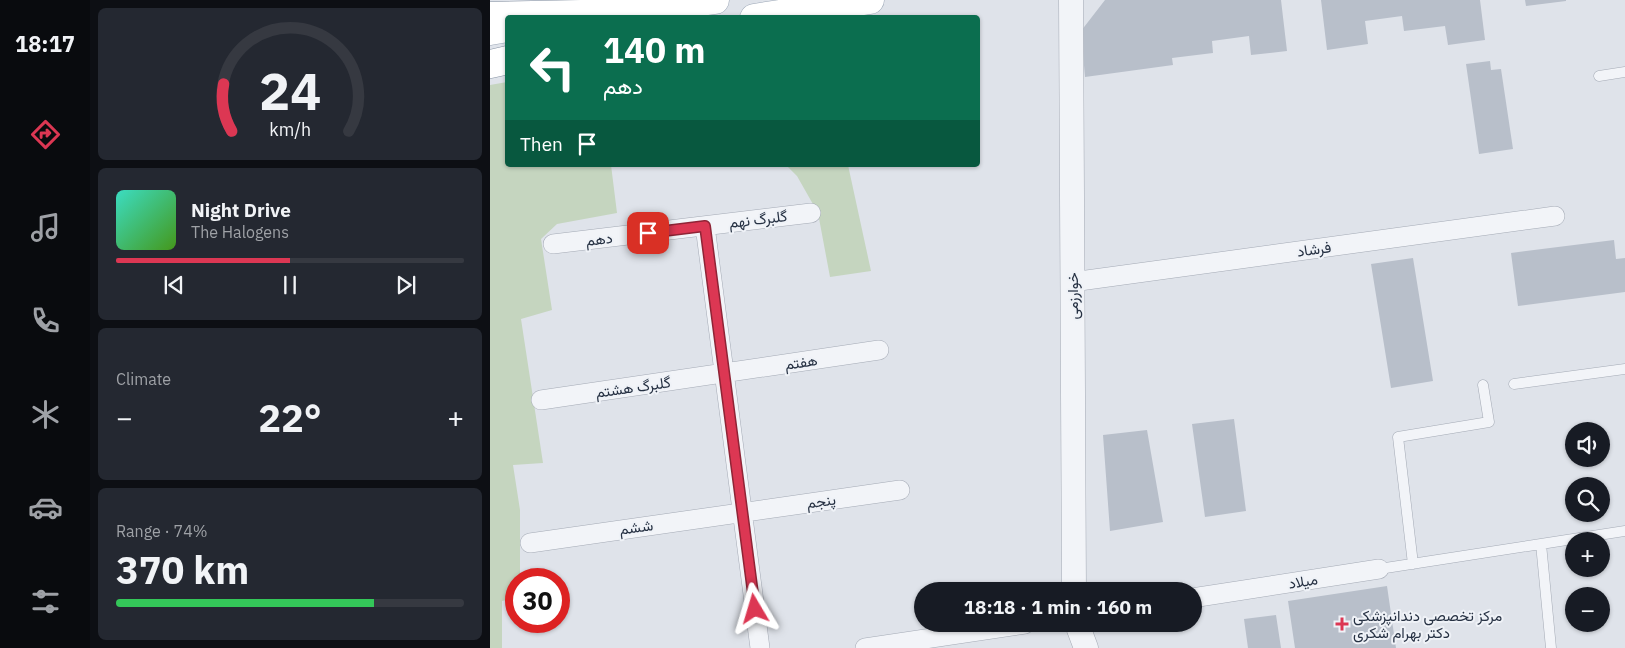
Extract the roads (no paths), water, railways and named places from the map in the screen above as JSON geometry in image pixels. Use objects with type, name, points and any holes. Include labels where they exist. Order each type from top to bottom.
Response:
[{"type":"main road","points":[[613,15],[715,0]]},
{"type":"main road","points":[[773,15],[870,0]]},
{"type":"main road","points":[[535,15],[626,13]]},
{"type":"main road","points":[[490,16],[505,16]]},
{"type":"main road","points":[[490,31],[505,28]]},
{"type":"main road","points":[[490,56],[505,54]]},
{"type":"main road","points":[[490,64],[505,61]]},
{"type":"street","name":"خوارزمی","points":[[1071,0],[1074,582]]},
{"type":"street","name":"گلبرگ نهم","points":[[705,226],[812,213]]},
{"type":"street","name":"فرشاد","points":[[1072,282],[1555,216]]},
{"type":"street","name":"دهم","points":[[553,244],[705,226]]},
{"type":"street","points":[[705,226],[760,648]]},
{"type":"street","name":"هفتم","points":[[724,373],[879,350]]},
{"type":"street","name":"گلبرگ هشتم","points":[[541,400],[724,373]]},
{"type":"street","name":"پنجم","points":[[742,512],[900,490]]},
{"type":"street","name":"ششم","points":[[530,543],[742,512]]},
{"type":"street","name":"میلاد","points":[[1202,596],[1379,569]]},
{"type":"street","points":[[865,648],[957,641],[993,632]]},
{"type":"street","points":[[1066,648],[1070,632]]},
{"type":"street","points":[[1080,632],[1086,648]]},
{"type":"lane","points":[[1599,76],[1625,72]]},
{"type":"lane","points":[[1514,384],[1625,368]]},
{"type":"lane","points":[[1413,564],[1398,436],[1489,422],[1483,385]]},
{"type":"lane","name":"میلاد","points":[[1379,569],[1625,531]]},
{"type":"lane","points":[[1541,544],[1551,648]]},
{"type":"place","name":"مرکز تخصصی دندانپزشکی دکتر بهرام شکری","points":[[1342,624]]}]
